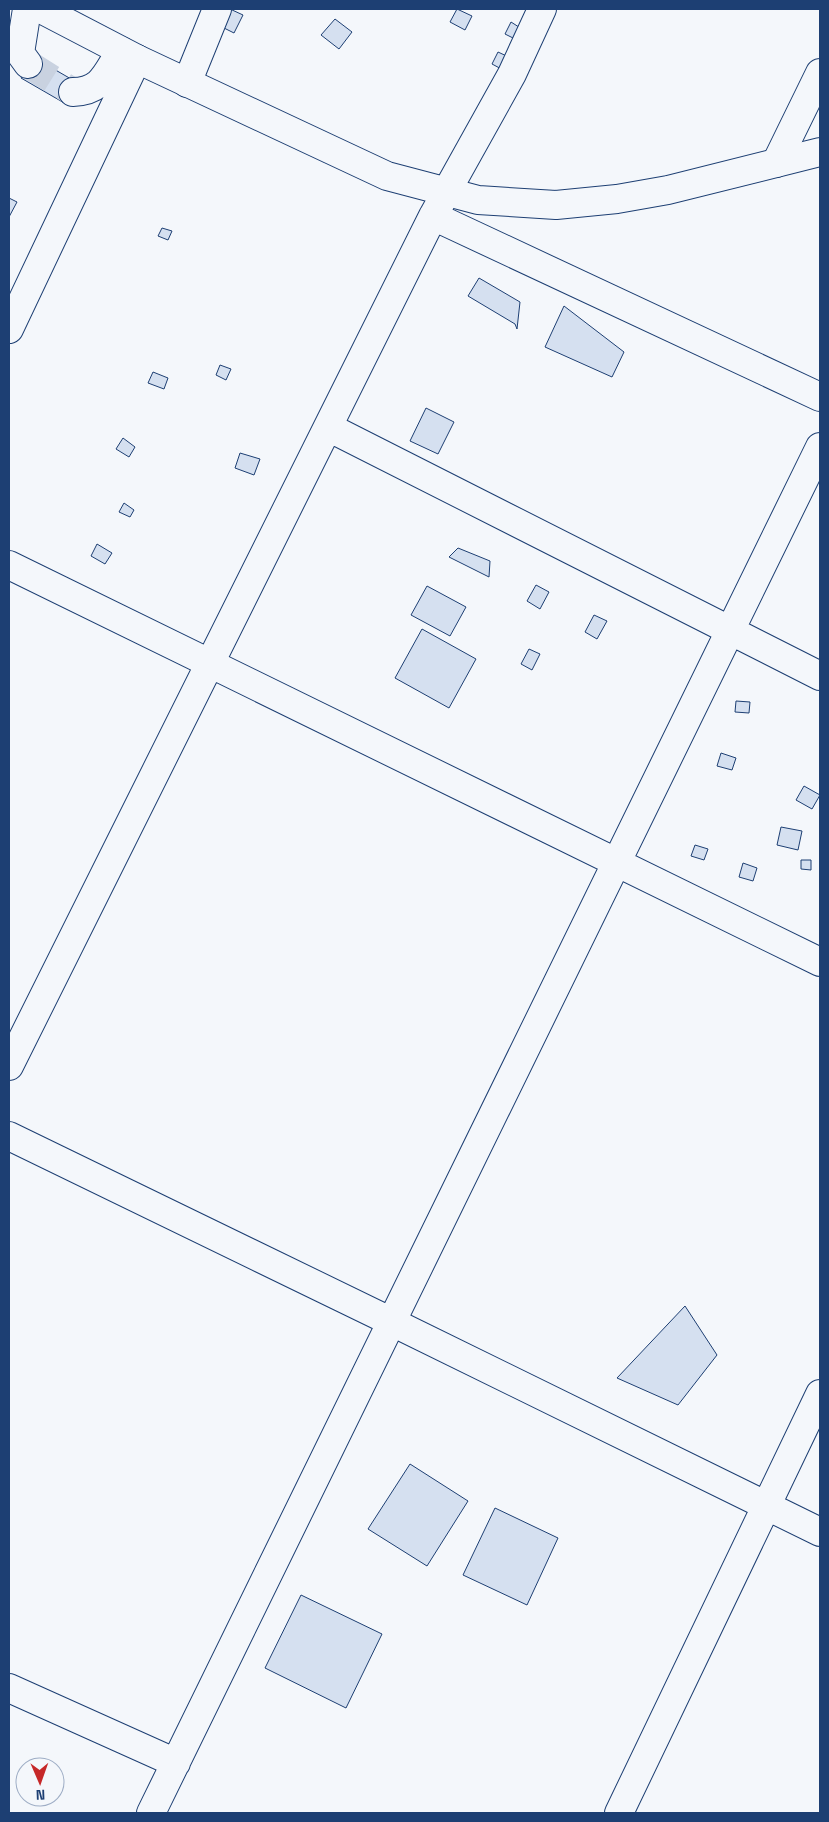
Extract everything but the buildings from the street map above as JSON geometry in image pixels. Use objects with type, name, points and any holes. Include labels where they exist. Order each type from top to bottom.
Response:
[{"type":"street","points":[[27,9],[20,53],[28,64]]},
{"type":"street","points":[[41,9],[187,83],[387,176],[478,200],[556,206],[617,199],[659,191],[820,152]]},
{"type":"street","points":[[187,83],[217,9]]},
{"type":"street","points":[[9,1066],[433,216],[512,74],[542,9]]},
{"type":"street","points":[[73,92],[84,92],[99,85],[129,55]]},
{"type":"street","points":[[9,329],[15,301],[129,55]]},
{"type":"street","points":[[776,163],[820,73]]},
{"type":"street","points":[[433,216],[820,397]]},
{"type":"street","points":[[328,427],[820,676]]},
{"type":"street","points":[[151,1813],[820,447]]},
{"type":"street","points":[[9,565],[820,962]]},
{"type":"street","points":[[9,1136],[820,1532]]},
{"type":"street","points":[[619,1813],[820,1394]]},
{"type":"street","points":[[9,1688],[176,1763]]},
{"type":"tunnel","points":[[28,64],[73,92]]}]
